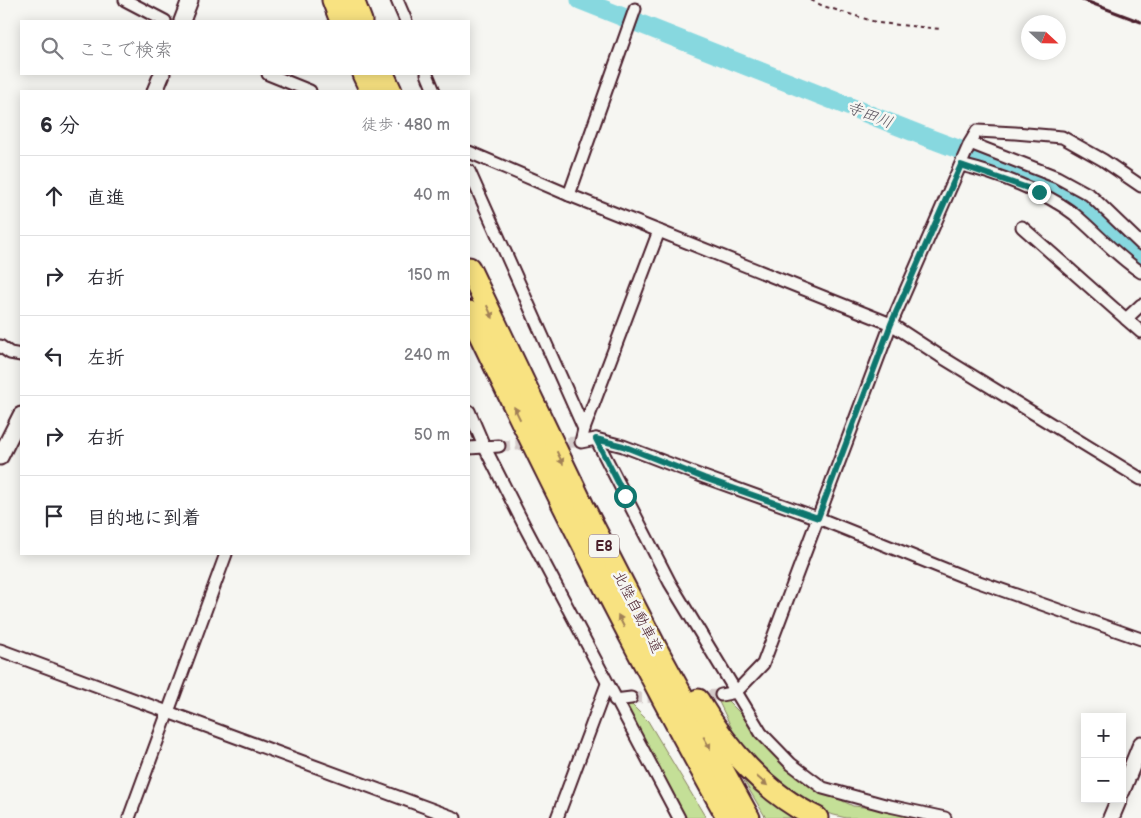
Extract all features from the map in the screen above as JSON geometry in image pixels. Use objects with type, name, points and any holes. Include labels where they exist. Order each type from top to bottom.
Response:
[{"type":"highway","points":[[333,0],[341,20]]},
{"type":"highway","points":[[353,0],[361,20]]},
{"type":"highway","points":[[363,75],[371,90]]},
{"type":"highway","points":[[383,75],[391,90]]},
{"type":"highway","name":"北陸自動車道","points":[[470,270],[583,506],[657,650],[750,818]]},
{"type":"highway","name":"北陸自動車道","points":[[470,314],[568,518],[635,648],[728,818]]},
{"type":"highway","points":[[583,506],[701,704],[726,741],[752,773],[768,787],[817,818]]},
{"type":"highway","points":[[635,648],[650,683],[720,818]]},
{"type":"street","points":[[125,0],[163,20]]},
{"type":"street","points":[[182,20],[190,0]]},
{"type":"street","points":[[397,0],[406,20]]},
{"type":"street","points":[[569,195],[635,9]]},
{"type":"street","points":[[155,90],[162,75]]},
{"type":"street","points":[[270,75],[308,90]]},
{"type":"street","points":[[427,75],[434,90]]},
{"type":"street","points":[[722,695],[736,692],[763,664],[891,324],[970,143],[977,132],[1062,137],[1103,160],[1141,186]]},
{"type":"street","points":[[970,143],[1057,177],[1090,195],[1141,244]]},
{"type":"street","points":[[470,152],[569,195],[891,324],[1141,479]]},
{"type":"street","points":[[961,165],[1039,192],[1073,213],[1128,264],[1141,272]]},
{"type":"street","points":[[470,173],[584,429]]},
{"type":"street","points":[[1022,227],[1141,332]]},
{"type":"street","points":[[659,231],[584,429],[581,442],[596,439],[623,446],[704,478],[818,518],[962,576],[1141,639]]},
{"type":"street","points":[[1126,319],[1141,305]]},
{"type":"street","points":[[0,346],[10,353],[20,355]]},
{"type":"street","points":[[470,413],[484,446],[615,700],[679,818]]},
{"type":"street","points":[[0,457],[20,417]]},
{"type":"street","points":[[596,439],[670,583],[761,733],[791,764],[823,788],[885,805],[945,818]]},
{"type":"street","points":[[470,448],[499,446]]},
{"type":"street","points":[[129,818],[226,555]]},
{"type":"street","points":[[0,650],[455,818]]},
{"type":"street","points":[[557,818],[607,684]]},
{"type":"street","points":[[615,700],[631,698]]},
{"type":"street","points":[[1126,781],[1141,744]]},
{"type":"street","points":[[1111,818],[1117,803]]},
{"type":"path","points":[[811,0],[822,6],[879,23],[941,29]]},
{"type":"green space","points":[[718,700],[727,700],[742,715],[778,759],[818,789],[853,806],[894,810],[941,818],[846,818],[826,813],[784,788],[740,745]]},
{"type":"green space","points":[[630,703],[648,721],[706,818],[683,818],[622,707]]},
{"type":"green space","points":[[744,781],[781,807],[804,818],[766,818]]},
{"type":"waterway","name":"寺田川","points":[[580,0],[1019,172],[1087,205],[1141,259]]},
{"type":"tunnel","points":[[551,443],[581,442]]},
{"type":"tunnel","points":[[499,446],[535,444]]},
{"type":"tunnel","points":[[692,696],[721,695]]},
{"type":"tunnel","points":[[631,698],[664,697]]},
{"type":"railway","points":[[1083,0],[1141,22]]},
{"type":"route","points":[[625,496],[596,439],[623,446],[704,478],[818,518],[891,324],[961,165],[972,167],[1039,192]]}]
